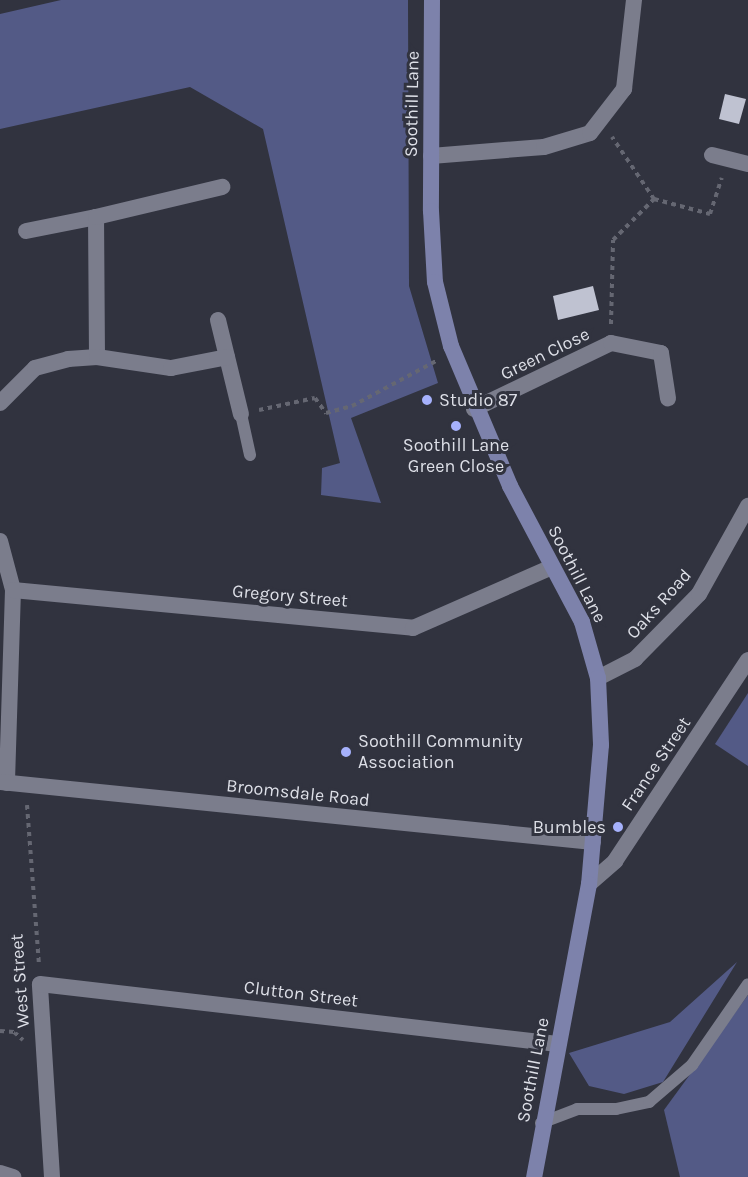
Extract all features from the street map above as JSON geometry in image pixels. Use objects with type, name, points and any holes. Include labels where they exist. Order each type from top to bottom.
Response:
[{"type":"main road","name":"Soothill Lane","points":[[432,0],[431,156],[435,282],[453,352],[474,409],[552,567],[582,622],[598,678],[602,745],[589,884],[542,1123],[534,1177]]},
{"type":"street","points":[[431,156],[544,147],[590,132],[624,88],[634,0]]},
{"type":"street","points":[[720,157],[748,164]]},
{"type":"street","points":[[26,231],[222,188]]},
{"type":"street","points":[[96,217],[97,357]]},
{"type":"street","points":[[218,320],[241,414]]},
{"type":"street","name":"Green Close","points":[[474,409],[611,343],[661,353],[668,398]]},
{"type":"street","points":[[0,403],[35,368],[68,359],[97,357],[171,368],[227,357]]},
{"type":"street","name":"Oaks Road","points":[[598,678],[635,659],[699,594],[748,506]]},
{"type":"street","points":[[0,541],[13,590],[4,783]]},
{"type":"street","name":"Gregory Street","points":[[13,590],[413,628],[552,567]]},
{"type":"street","name":"France Street","points":[[589,884],[615,861],[748,660]]},
{"type":"street","name":"Broomsdale Road","points":[[4,783],[593,842]]},
{"type":"street","name":"Clutton Street","points":[[40,984],[558,1044]]},
{"type":"street","name":"West Street","points":[[40,984],[52,1177]]},
{"type":"street","points":[[0,1173],[13,1177]]},
{"type":"lane","points":[[241,414],[249,455]]},
{"type":"lane","points":[[542,1123],[577,1109],[616,1109],[649,1102],[692,1065],[748,984]]},
{"type":"path","points":[[600,119],[654,200],[710,214],[720,157]]},
{"type":"path","points":[[611,343],[613,240],[654,200]]},
{"type":"path","points":[[241,414],[315,398],[326,413],[352,406],[453,352]]},
{"type":"path","name":"West Street","points":[[4,783],[29,807],[40,984]]},
{"type":"shaded area","points":[[61,0],[408,0],[409,286],[438,383],[351,418],[381,503],[321,495],[322,468],[340,463],[263,129],[190,87],[0,129],[0,14]]},
{"type":"shaded area","points":[[748,693],[748,766],[715,744]]},
{"type":"shaded area","points":[[737,962],[663,1082],[624,1094],[589,1086],[569,1053],[670,1022]]},
{"type":"shaded area","points":[[748,995],[748,1177],[680,1177],[664,1110]]},
{"type":"building","points":[[725,94],[746,99],[739,124],[719,119]]},
{"type":"building","points":[[593,286],[599,310],[558,320],[553,296]]},
{"type":"place","name":"Studio 87","points":[[427,400]]},
{"type":"place","name":"Soothill Lane Green Close","points":[[456,426]]},
{"type":"place","name":"Soothill Community Association","points":[[346,752]]},
{"type":"place","name":"Bumbles","points":[[618,827]]}]
